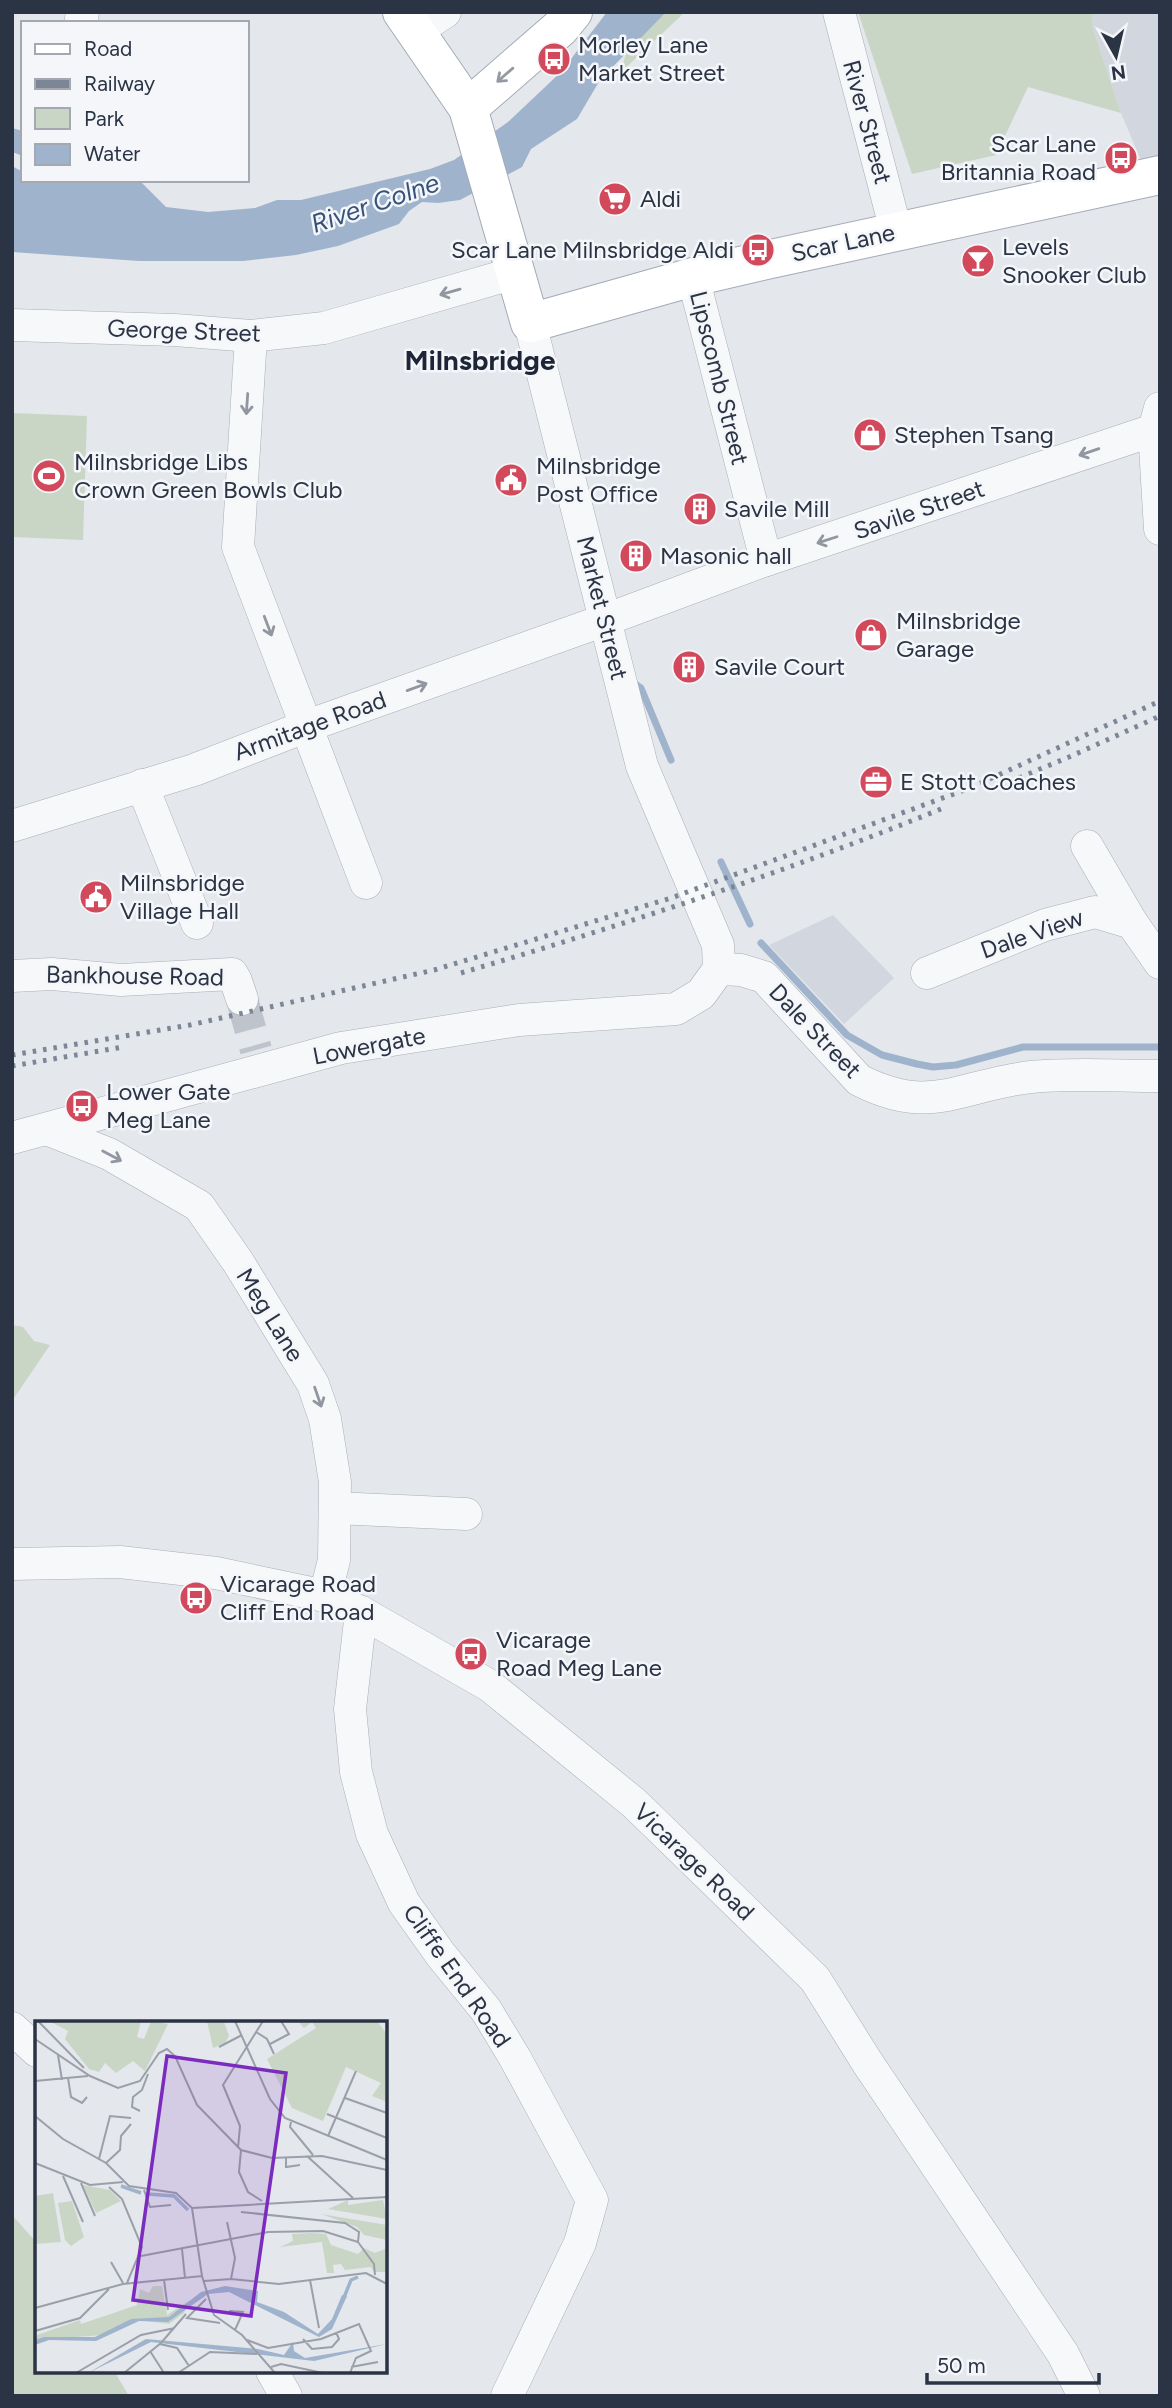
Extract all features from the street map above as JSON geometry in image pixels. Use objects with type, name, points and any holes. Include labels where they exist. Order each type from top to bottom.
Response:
[{"type":"main road","points":[[470,113],[560,28],[573,12]]},
{"type":"main road","name":"Market Street","points":[[421,19],[470,113],[530,323]]},
{"type":"main road","name":"Scar Lane","points":[[530,323],[693,277],[1160,174]]},
{"type":"street","name":"River Street","points":[[839,12],[896,231]]},
{"type":"street","name":"George Street","points":[[12,325],[175,330],[251,336],[324,328],[515,272]]},
{"type":"street","name":"Lipscomb Street","points":[[693,277],[766,560]]},
{"type":"street","name":"Market Street","points":[[530,323],[642,766],[718,946],[719,969]]},
{"type":"street","points":[[251,336],[238,547],[366,883]]},
{"type":"street","points":[[1157,419],[1160,528]]},
{"type":"street","name":"Savile Street","points":[[605,621],[1157,419]]},
{"type":"street","name":"Armitage Road","points":[[12,826],[194,770],[307,726],[605,621]]},
{"type":"street","points":[[142,785],[197,923]]},
{"type":"street","points":[[1087,846],[1132,923],[1160,963]]},
{"type":"street","name":"Dale View","points":[[928,973],[1045,925],[1095,912],[1132,923]]},
{"type":"street","name":"Lowergate","points":[[12,1138],[49,1130],[258,1060],[519,1020],[676,1009],[701,993],[719,969]]},
{"type":"street","name":"Dale Street","points":[[719,969],[741,970],[764,977],[859,1080],[876,1089],[900,1096],[945,1097],[1012,1079],[1035,1076],[1160,1076]]},
{"type":"street","name":"Bankhouse Road","points":[[12,976],[52,974],[121,980],[232,974],[242,999]]},
{"type":"street","name":"Meg Lane","points":[[49,1130],[109,1154],[199,1206],[238,1262],[313,1384],[325,1419],[335,1482],[334,1560],[325,1597]]},
{"type":"street","points":[[335,1508],[466,1514]]},
{"type":"street","name":"Vicarage Road","points":[[12,1564],[120,1562],[216,1573],[325,1597],[361,1612],[489,1686],[634,1803],[815,1979],[867,2062],[1063,2354],[1084,2396]]},
{"type":"street","name":"Cliffe End Road","points":[[361,1612],[350,1709],[356,1772],[372,1834],[404,1903],[441,1955],[486,2010],[592,2200],[580,2244],[507,2396]]},
{"type":"street","points":[[12,2028],[35,2049]]},
{"type":"street","points":[[273,2373],[286,2396]]},
{"type":"shaded area","points":[[1093,12],[1160,12],[1160,159],[1142,163],[1121,113],[1092,26]]},
{"type":"shaded area","points":[[833,915],[894,978],[844,1024],[769,945]]},
{"type":"green space","points":[[637,12],[685,12],[621,72]]},
{"type":"green space","points":[[858,12],[1093,12],[1092,26],[1121,113],[1028,87],[996,155],[912,174]]},
{"type":"green space","name":"Milnsbridge Libs Crown Green Bowls Club","points":[[12,413],[87,416],[83,540],[12,537]]},
{"type":"green space","points":[[12,1325],[23,1327],[34,1341],[50,1345],[12,1401]]},
{"type":"green space","points":[[12,2215],[35,2241],[35,2373],[115,2373],[129,2396],[12,2396]]},
{"type":"water","name":"River Colne","points":[[607,12],[666,12],[600,80],[577,119],[531,149],[522,167],[460,200],[422,202],[409,211],[399,224],[338,246],[296,255],[243,261],[139,261],[12,252],[12,166],[21,171],[21,182],[141,182],[166,207],[208,212],[255,208],[277,200],[301,200],[430,169],[454,160],[508,122],[561,72]]},
{"type":"water","points":[[12,128],[21,130],[21,155],[12,152]]},
{"type":"waterway","points":[[634,683],[641,688],[671,760]]},
{"type":"waterway","points":[[721,862],[750,924]]},
{"type":"waterway","points":[[761,943],[847,1035],[882,1055],[933,1067],[956,1065],[1023,1047],[1160,1047]]},
{"type":"tunnel","points":[[242,999],[256,1050]]},
{"type":"railway","points":[[12,1055],[190,1025],[434,970],[671,898],[970,788],[1160,701]]},
{"type":"railway","points":[[990,790],[1160,716]]},
{"type":"railway","points":[[461,973],[703,897],[823,855],[941,809]]},
{"type":"railway","points":[[12,1066],[123,1047]]},
{"type":"place","name":"Morley Lane Market Street","points":[[554,59]]},
{"type":"place","name":"Scar Lane Britannia Road","points":[[1121,158]]},
{"type":"place","name":"Aldi","points":[[615,199]]},
{"type":"place","name":"Scar Lane Milnsbridge Aldi","points":[[758,250]]},
{"type":"place","name":"Levels Snooker Club","points":[[978,261]]},
{"type":"place","name":"Stephen Tsang","points":[[870,435]]},
{"type":"place","name":"Milnsbridge Libs Crown Green Bowls Club","points":[[49,476]]},
{"type":"place","name":"Milnsbridge Post Office","points":[[511,480]]},
{"type":"place","name":"Savile Mill","points":[[700,509]]},
{"type":"place","name":"Masonic hall","points":[[636,556]]},
{"type":"place","name":"Milnsbridge Garage","points":[[871,635]]},
{"type":"place","name":"Savile Court","points":[[689,667]]},
{"type":"place","name":"E Stott Coaches","points":[[876,782]]},
{"type":"place","name":"Milnsbridge Village Hall","points":[[96,897]]},
{"type":"place","name":"Lower Gate Meg Lane","points":[[82,1106]]},
{"type":"place","name":"Vicarage Road Cliff End Road","points":[[196,1598]]},
{"type":"place","name":"Vicarage Road Meg Lane","points":[[471,1654]]},
{"type":"district","name":"Milnsbridge","points":[[480,360]]}]
